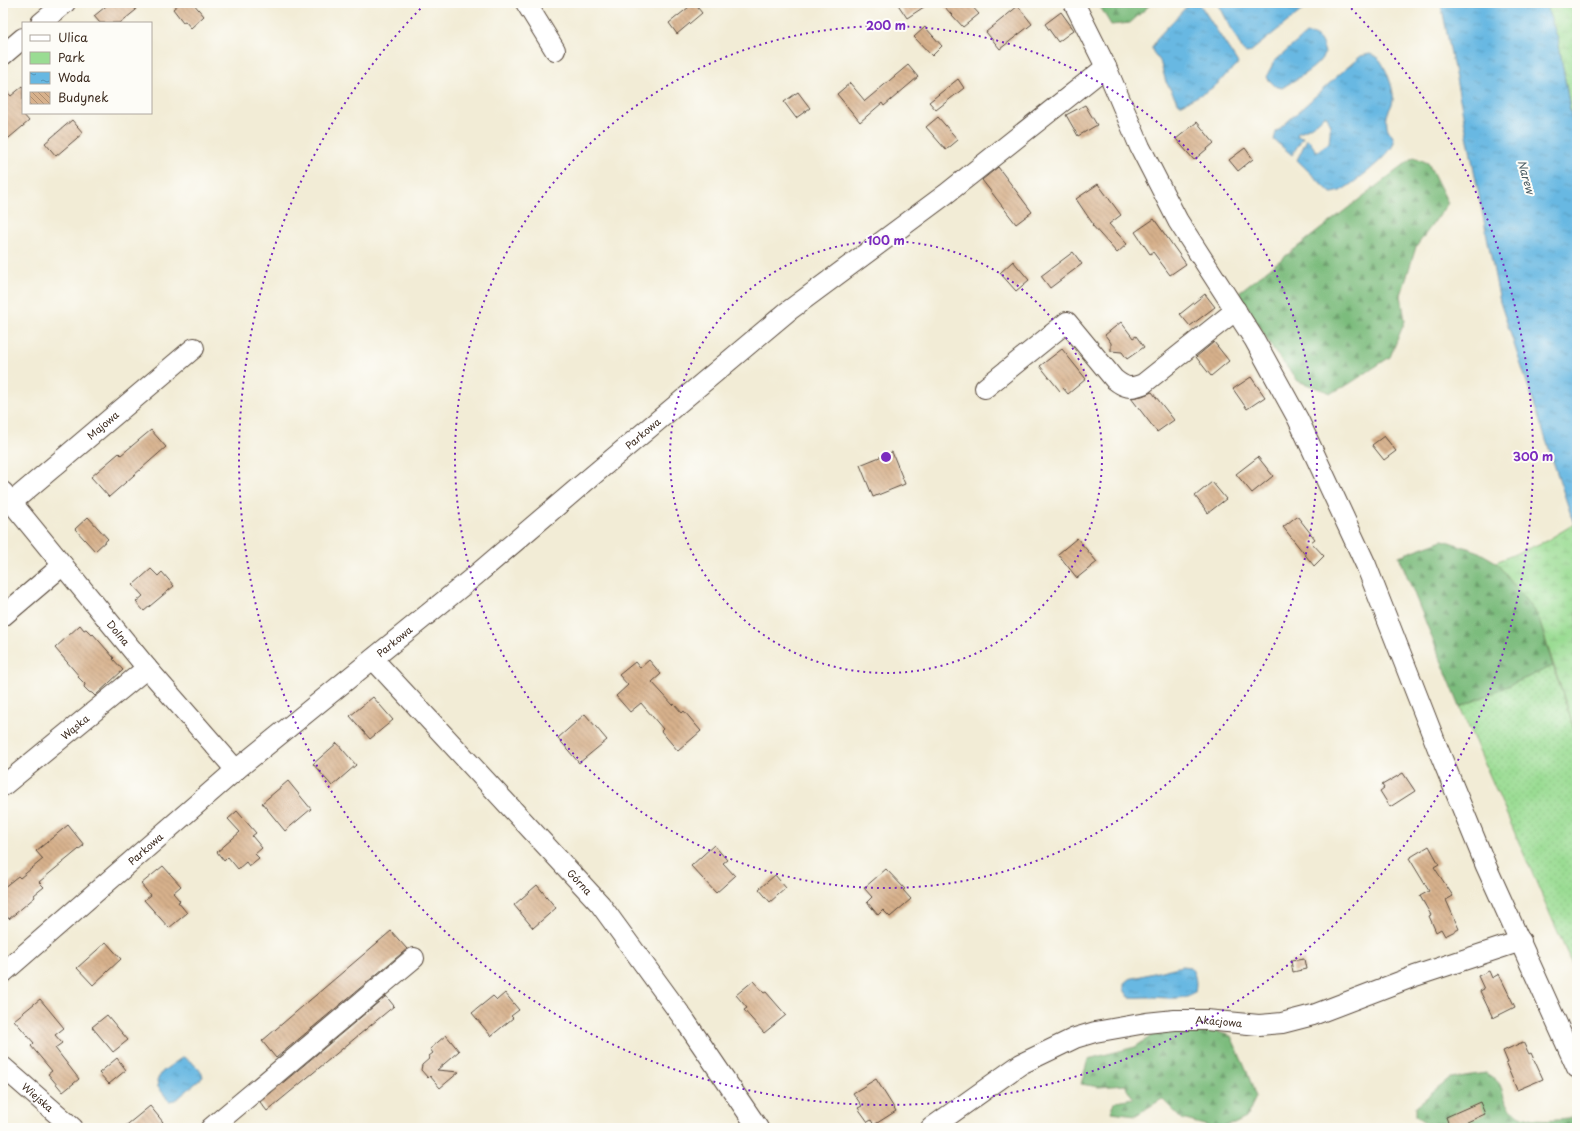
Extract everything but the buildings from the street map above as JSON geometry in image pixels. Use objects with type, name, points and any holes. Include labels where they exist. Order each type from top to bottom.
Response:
[{"type":"street","points":[[42,22],[65,3]]},
{"type":"street","points":[[526,3],[555,50]]},
{"type":"street","points":[[1074,3],[1106,67],[1140,147],[1178,221],[1254,339],[1298,419],[1366,565],[1486,866],[1577,1068]]},
{"type":"street","points":[[3,55],[22,39]]},
{"type":"street","name":"Parkowa","points":[[3,973],[236,770],[476,575],[787,312],[946,194],[1106,67]]},
{"type":"street","points":[[985,388],[1067,322],[1114,379],[1123,386],[1133,388],[1143,384],[1236,310]]},
{"type":"street","name":"Majowa","points":[[7,497],[194,348]]},
{"type":"street","name":"Dolna","points":[[7,497],[147,668],[236,770]]},
{"type":"street","points":[[3,616],[63,565]]},
{"type":"street","name":"Górna","points":[[373,659],[600,904],[686,1022],[758,1128]]},
{"type":"street","name":"Wąska","points":[[3,786],[147,668]]},
{"type":"street","name":"Akacjowa","points":[[931,1128],[1021,1064],[1075,1038],[1095,1032],[1146,1022],[1206,1020],[1259,1025],[1282,1022],[1313,1015],[1415,976],[1520,941]]},
{"type":"street","points":[[211,1128],[414,958]]},
{"type":"street","name":"Wiejska","points":[[3,1067],[73,1128]]},
{"type":"green space","points":[[1098,3],[1152,3],[1130,23],[1111,25]]},
{"type":"green space","points":[[1545,3],[1577,3],[1577,150],[1558,39]]},
{"type":"green space","points":[[1414,157],[1428,163],[1448,203],[1416,247],[1401,295],[1405,321],[1390,357],[1349,384],[1331,393],[1298,381],[1274,351],[1239,292]]},
{"type":"green space","points":[[1574,524],[1577,533],[1577,738],[1538,616],[1496,562],[1546,541]]},
{"type":"green space","points":[[1443,540],[1477,551],[1496,562],[1538,616],[1553,666],[1460,707],[1399,556]]},
{"type":"green space","points":[[1553,666],[1577,738],[1577,976],[1460,707]]},
{"type":"green space","points":[[1202,1027],[1231,1036],[1256,1097],[1246,1118],[1234,1124],[1215,1128],[1182,1119],[1162,1099],[1136,1115],[1111,1112],[1116,1101],[1133,1098],[1125,1085],[1099,1087],[1081,1084],[1088,1059],[1135,1047],[1159,1031]]},
{"type":"green space","points":[[1486,1073],[1499,1083],[1506,1102],[1512,1110],[1520,1115],[1538,1119],[1577,1117],[1577,1128],[1456,1128],[1457,1127],[1447,1121],[1437,1124],[1430,1124],[1424,1122],[1416,1116],[1416,1106],[1451,1078]]},
{"type":"water","points":[[1190,3],[1199,3],[1238,63],[1215,86],[1182,104],[1179,104],[1166,82],[1160,61],[1153,52],[1152,48],[1158,37]]},
{"type":"water","points":[[1218,3],[1311,3],[1247,53],[1243,51]]},
{"type":"water","name":"Narew","points":[[1441,3],[1545,3],[1558,39],[1577,150],[1577,533],[1500,302]]},
{"type":"water","points":[[1306,34],[1314,35],[1319,39],[1323,45],[1325,53],[1317,64],[1300,77],[1282,88],[1275,86],[1266,77],[1274,62]]},
{"type":"water","points":[[1370,54],[1377,57],[1381,61],[1391,84],[1393,100],[1387,114],[1387,126],[1394,142],[1390,150],[1361,177],[1346,188],[1331,193],[1297,160],[1307,139],[1311,142],[1316,152],[1329,143],[1330,125],[1326,115],[1309,127],[1298,132],[1297,136],[1303,137],[1292,155],[1274,140],[1276,132],[1361,56]]},
{"type":"water","points":[[1182,966],[1190,967],[1195,975],[1195,992],[1189,995],[1178,998],[1129,997],[1124,990],[1124,983],[1129,979]]},
{"type":"water","points":[[183,1057],[189,1060],[200,1071],[203,1077],[176,1100],[169,1101],[158,1087],[157,1080],[163,1071]]}]
